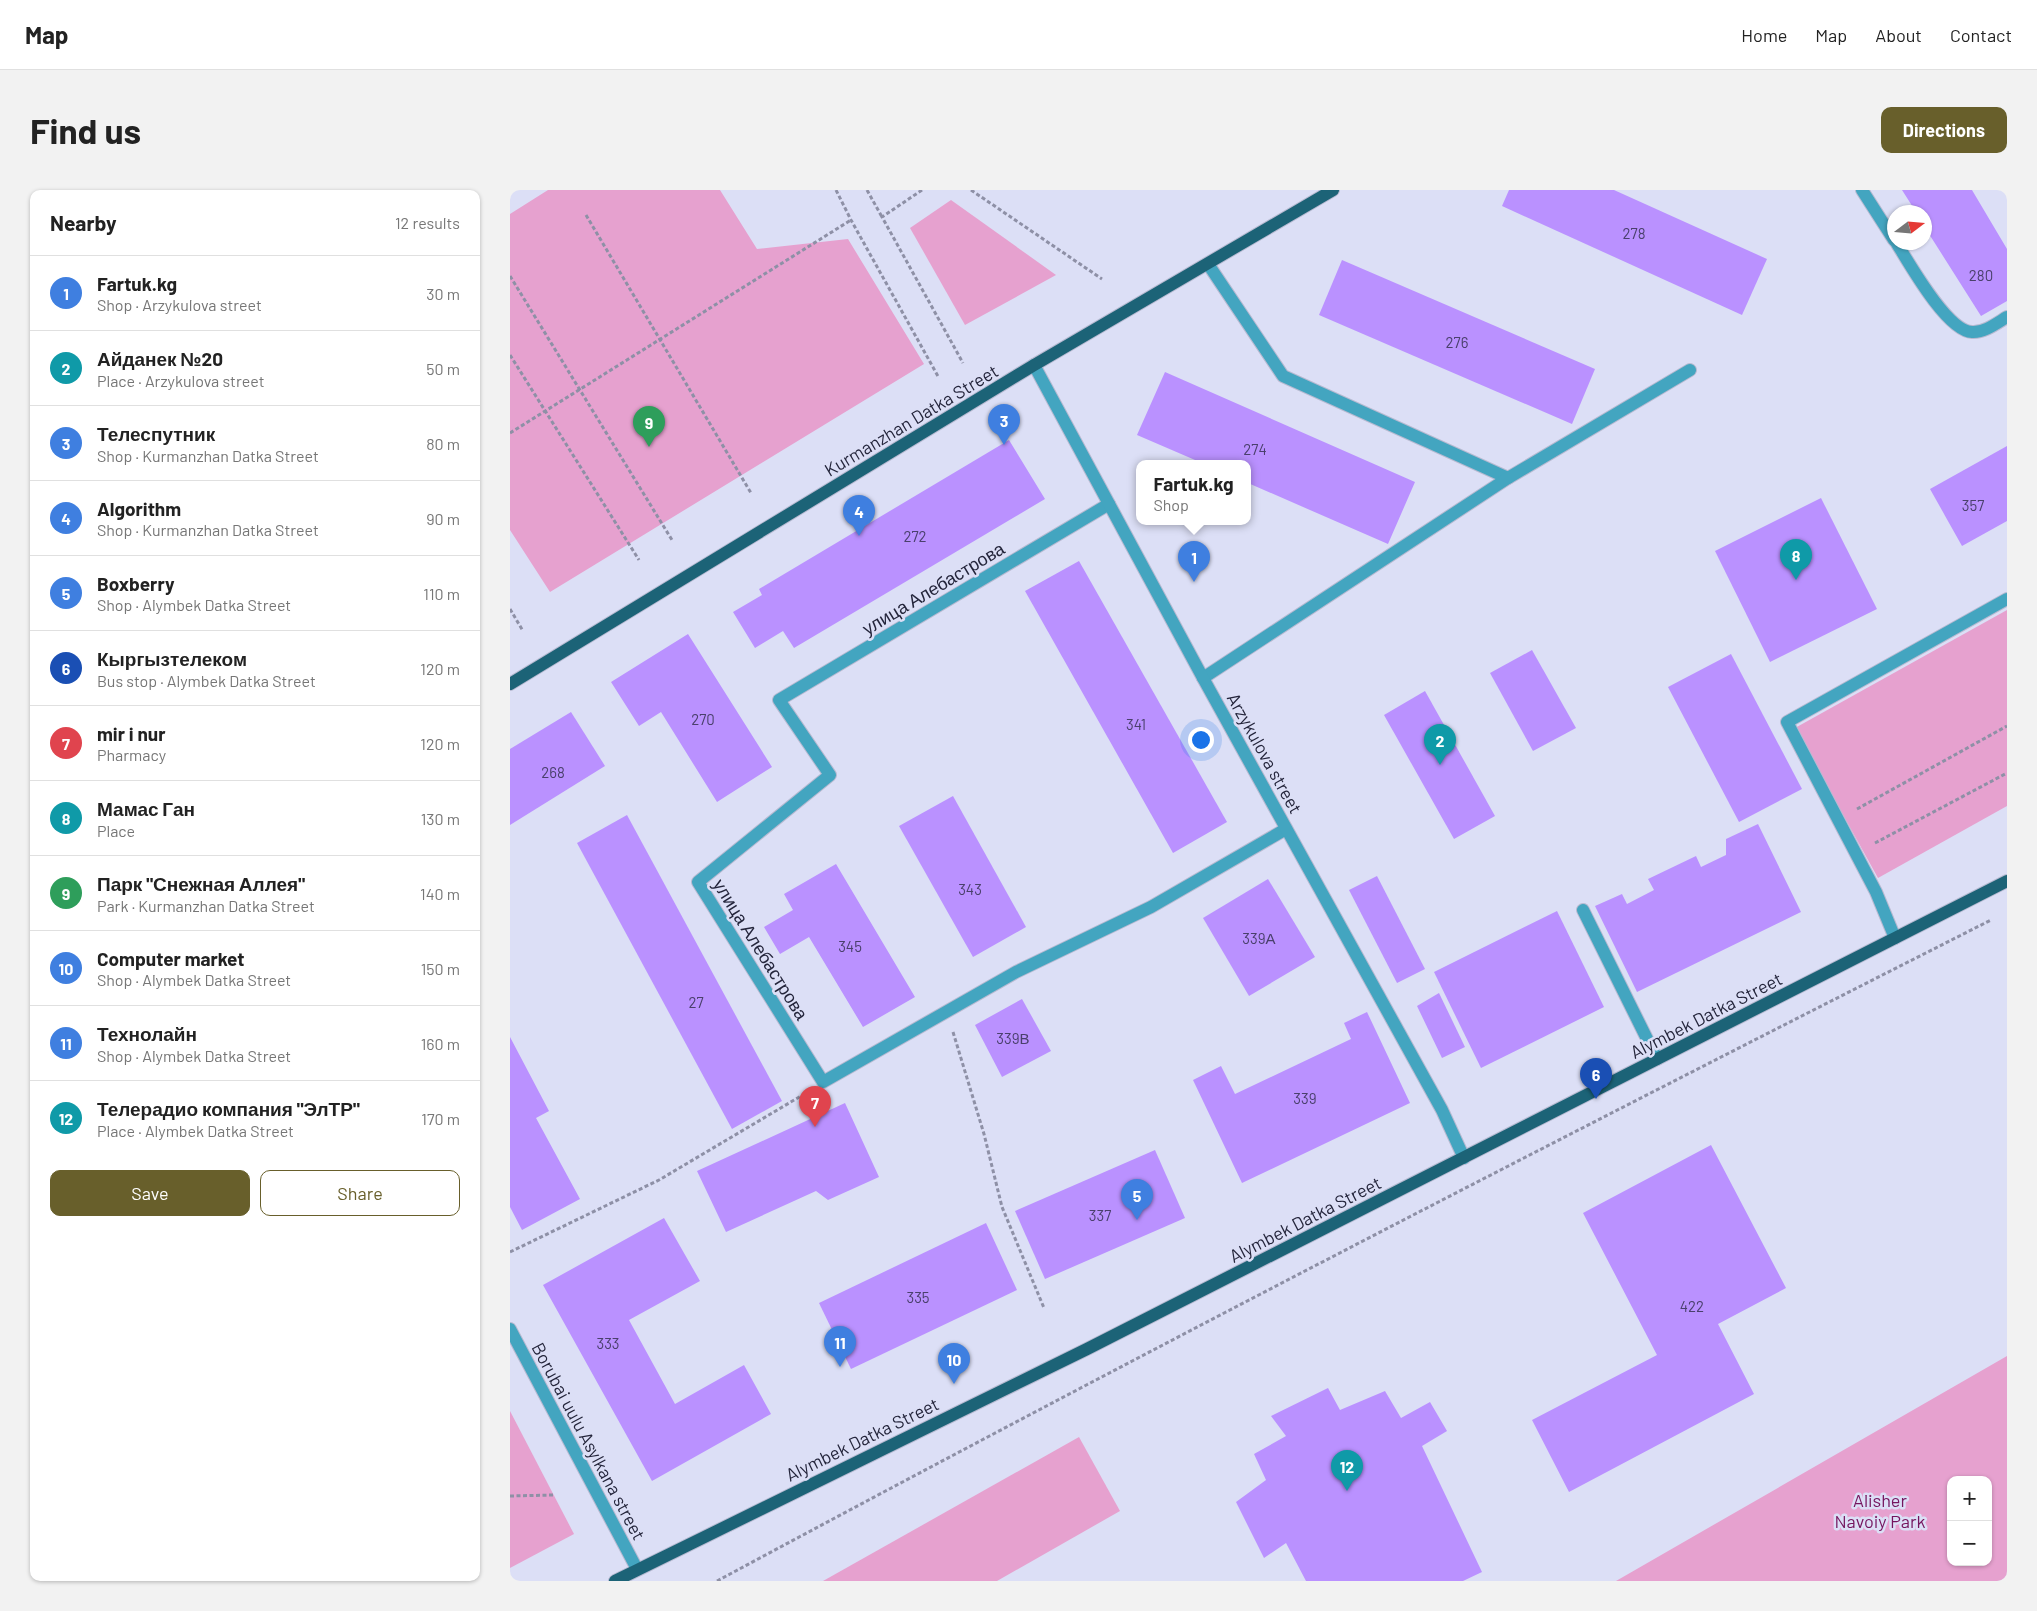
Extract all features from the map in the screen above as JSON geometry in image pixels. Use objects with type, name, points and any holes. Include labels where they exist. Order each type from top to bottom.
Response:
[{"type":"main road","name":"Kurmanzhan Datka Street","points":[[510,684],[1034,366],[1333,190]]},
{"type":"main road","name":"Alymbek Datka Street","points":[[615,1581],[1087,1348],[1464,1158],[2007,880]]},
{"type":"street","points":[[1862,190],[1887,229]]},
{"type":"street","points":[[1901,250],[1947,317],[1964,330],[1973,333],[1983,330],[2007,316]]},
{"type":"street","points":[[1208,264],[1284,376],[1508,478]]},
{"type":"street","name":"Arzykulova street","points":[[1034,366],[1203,678],[1442,1110],[1464,1158]]},
{"type":"street","points":[[1203,678],[1508,478],[1690,370]]},
{"type":"street","name":"улица Алебастрова","points":[[823,1082],[698,882],[830,775],[778,700],[1109,504]]},
{"type":"street","points":[[1895,938],[1876,892],[1786,722],[2007,599]]},
{"type":"street","points":[[823,1082],[1016,972],[1151,907],[1286,829]]},
{"type":"street","points":[[1583,910],[1657,1059]]},
{"type":"street","name":"Borubai uulu Asylkana street","points":[[510,1329],[637,1569]]},
{"type":"path","points":[[836,190],[850,220],[939,378]]},
{"type":"path","points":[[867,190],[963,363]]},
{"type":"path","points":[[882,217],[922,190]]},
{"type":"path","points":[[971,190],[1102,279]]},
{"type":"path","points":[[586,216],[751,493]]},
{"type":"path","points":[[510,433],[850,220]]},
{"type":"path","points":[[510,276],[672,540]]},
{"type":"path","points":[[510,355],[639,560]]},
{"type":"path","points":[[510,609],[523,631]]},
{"type":"path","points":[[1838,820],[2007,726]]},
{"type":"path","points":[[1856,854],[2007,773]]},
{"type":"path","points":[[717,1581],[1101,1376],[1991,920]]},
{"type":"path","points":[[948,1012],[961,1063],[984,1134],[1002,1207],[1044,1308]]},
{"type":"path","points":[[510,1252],[659,1180],[823,1082]]},
{"type":"path","points":[[510,1496],[554,1496]]},
{"type":"green space","points":[[548,190],[720,190],[757,249],[848,239],[924,364],[550,592],[510,530],[510,214]]},
{"type":"green space","points":[[951,200],[1056,275],[965,325],[910,228]]},
{"type":"green space","points":[[2007,610],[2007,806],[1878,878],[1795,728]]},
{"type":"green space","name":"Alisher Navoiy Park","points":[[2007,1356],[2007,1581],[1616,1581]]},
{"type":"green space","points":[[510,1411],[574,1534],[510,1568]]},
{"type":"green space","points":[[1079,1437],[1120,1511],[997,1581],[823,1581]]},
{"type":"building","points":[[1509,190],[1614,190],[1767,259],[1742,315],[1502,206]]},
{"type":"building","points":[[1902,190],[1972,190],[2007,249],[2007,301],[1981,316],[1932,239],[1932,205],[1912,205]]},
{"type":"building","points":[[1342,260],[1595,369],[1572,424],[1319,315]]},
{"type":"building","points":[[1165,372],[1415,482],[1388,544],[1251,484],[1251,460],[1195,460],[1137,435]]},
{"type":"building","points":[[1009,440],[1045,499],[794,648],[783,631],[755,648],[733,612],[762,595],[759,589]]},
{"type":"building","points":[[2007,446],[2007,521],[1962,546],[1930,489]]},
{"type":"building","points":[[1821,498],[1877,609],[1770,662],[1715,551]]},
{"type":"building","points":[[1079,561],[1227,822],[1173,853],[1025,591]]},
{"type":"building","points":[[688,634],[772,767],[717,802],[661,712],[639,726],[611,682]]},
{"type":"building","points":[[1532,650],[1576,728],[1533,751],[1490,673]]},
{"type":"building","points":[[1731,654],[1802,789],[1739,822],[1668,687]]},
{"type":"building","points":[[1425,691],[1495,816],[1454,839],[1384,715]]},
{"type":"building","points":[[571,712],[605,766],[510,825],[510,749]]},
{"type":"building","points":[[953,796],[1026,927],[973,957],[899,826]]},
{"type":"building","points":[[627,815],[782,1101],[732,1129],[577,843]]},
{"type":"building","points":[[1758,824],[1801,912],[1637,992],[1595,906],[1622,894],[1627,904],[1654,890],[1648,879],[1696,856],[1701,867],[1726,855],[1726,839]]},
{"type":"building","points":[[836,864],[915,997],[863,1027],[809,937],[780,954],[764,927],[793,910],[784,894]]},
{"type":"building","points":[[1377,876],[1425,969],[1397,983],[1349,890]]},
{"type":"building","points":[[1268,879],[1315,957],[1249,996],[1203,918]]},
{"type":"building","points":[[1557,911],[1604,1007],[1481,1068],[1434,972]]},
{"type":"building","points":[[1439,993],[1465,1047],[1442,1058],[1417,1006]]},
{"type":"building","points":[[1022,999],[1051,1051],[1002,1077],[975,1025]]},
{"type":"building","points":[[1367,1012],[1410,1103],[1242,1183],[1193,1080],[1221,1066],[1235,1094],[1351,1039],[1344,1023]]},
{"type":"building","points":[[510,1037],[549,1111],[536,1118],[580,1199],[522,1230],[510,1207]]},
{"type":"building","points":[[845,1103],[879,1177],[828,1200],[816,1191],[726,1232],[697,1171]]},
{"type":"building","points":[[1711,1145],[1786,1288],[1718,1324],[1754,1394],[1569,1492],[1532,1420],[1657,1355],[1583,1213]]},
{"type":"building","points":[[1155,1150],[1185,1218],[1045,1279],[1015,1211]]},
{"type":"building","points":[[664,1218],[700,1281],[629,1320],[675,1404],[744,1365],[771,1414],[652,1481],[543,1285]]},
{"type":"building","points":[[986,1223],[1017,1290],[851,1369],[819,1303]]},
{"type":"building","points":[[1328,1388],[1340,1410],[1385,1391],[1401,1418],[1430,1402],[1447,1431],[1422,1446],[1482,1572],[1463,1581],[1306,1581],[1286,1543],[1264,1558],[1236,1502],[1266,1480],[1254,1454],[1286,1436],[1271,1416]]},
{"type":"place","name":"Телеспутник","points":[[1004,445]]},
{"type":"place","name":"Парк \"Снежная Аллея\"","points":[[649,447]]},
{"type":"place","name":"Algorithm","points":[[859,536]]},
{"type":"place","name":"Мамас Ган","points":[[1796,580]]},
{"type":"place","name":"Fartuk.kg","points":[[1194,582]]},
{"type":"place","name":"Айданек №20","points":[[1440,765]]},
{"type":"place","name":"Кыргызтелеком","points":[[1596,1099]]},
{"type":"place","name":"mir i nur","points":[[815,1127]]},
{"type":"place","name":"Boxberry","points":[[1137,1220]]},
{"type":"place","name":"Технолайн","points":[[840,1367]]},
{"type":"place","name":"Computer market","points":[[954,1384]]},
{"type":"place","name":"Телерадио компания \"ЭлТР\"","points":[[1347,1491]]}]
